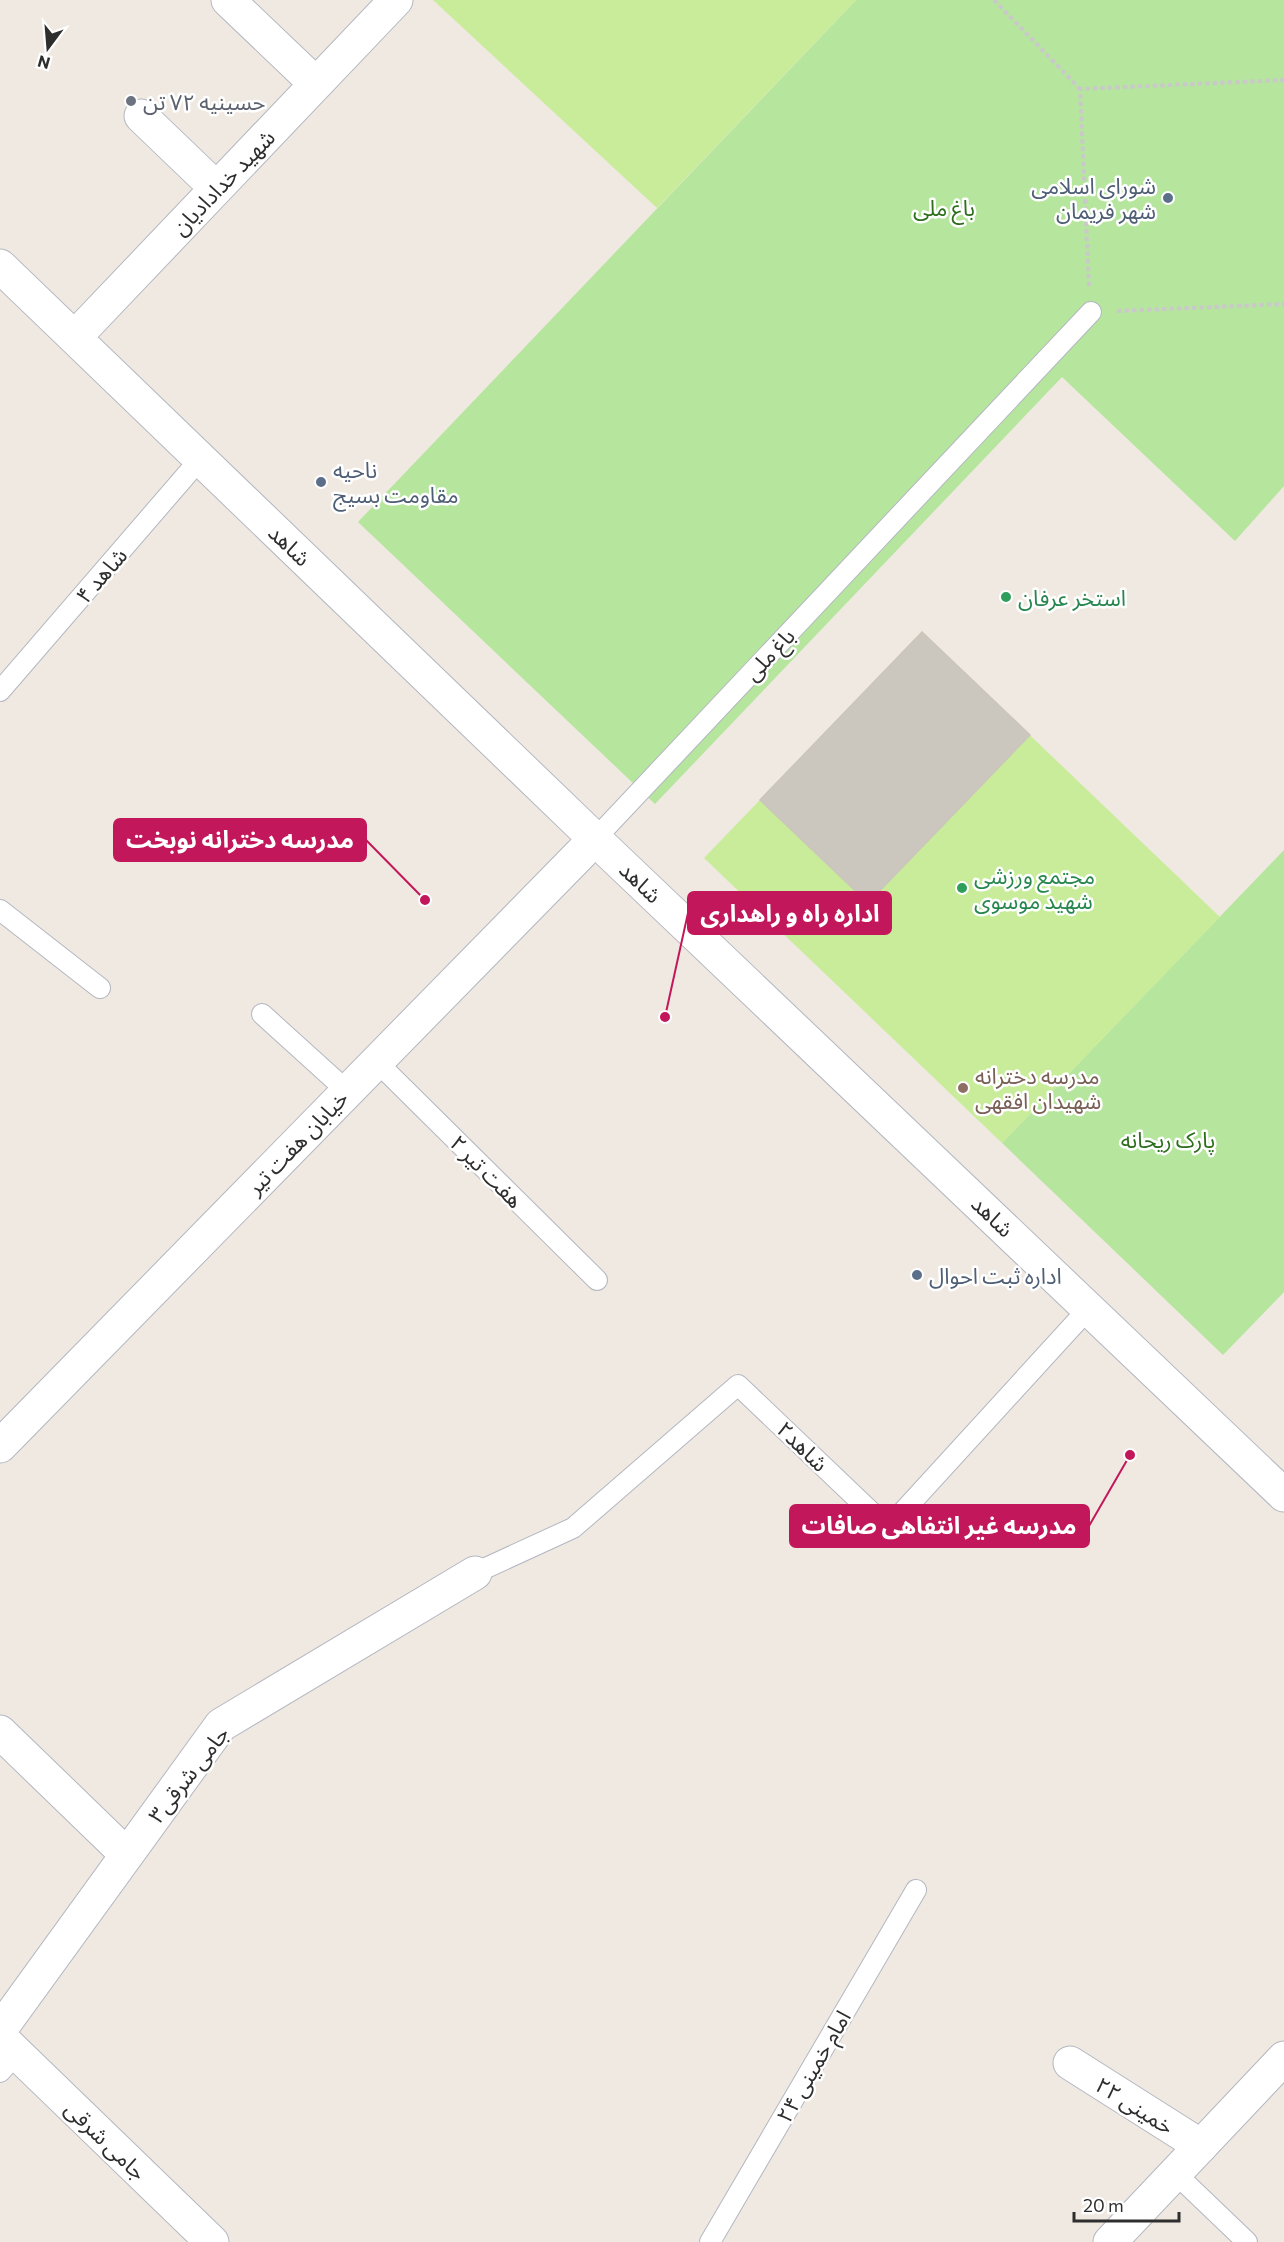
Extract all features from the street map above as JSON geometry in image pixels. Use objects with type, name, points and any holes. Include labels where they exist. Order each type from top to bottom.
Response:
[{"type":"street","points":[[228,0],[316,84]]},
{"type":"street","name":"شهید خدادادیان","points":[[75,337],[396,0]]},
{"type":"street","points":[[141,116],[216,188]]},
{"type":"street","name":"شاهد","points":[[0,266],[595,839],[1284,1495]]},
{"type":"street","name":"خیابان هفت تیر","points":[[0,1446],[595,839]]},
{"type":"street","name":"جامی شرقی۳","points":[[4,2048],[126,1854],[221,1725],[475,1573]]},
{"type":"street","points":[[0,1732],[126,1854]]},
{"type":"street","name":"جامی شرقی","points":[[4,2048],[212,2242]]},
{"type":"street","points":[[1110,2242],[1284,2058]]},
{"type":"street","name":"خمینی ۲۲","points":[[1070,2063],[1201,2146]]},
{"type":"lane","name":"باغ ملی","points":[[595,839],[1091,312]]},
{"type":"lane","name":"شاهد ۴","points":[[0,691],[201,458]]},
{"type":"lane","points":[[0,910],[100,988]]},
{"type":"lane","points":[[262,1014],[347,1091]]},
{"type":"lane","name":"هفت تیر ۲","points":[[377,1062],[597,1280]]},
{"type":"lane","name":"شاهد۲","points":[[475,1573],[573,1528],[738,1385],[888,1528],[1089,1308]]},
{"type":"lane","name":"امام خمینی ۲۴","points":[[710,2242],[916,1890]]},
{"type":"lane","points":[[1175,2173],[1247,2242]]},
{"type":"path","points":[[994,0],[1080,88],[1091,312],[1284,304]]},
{"type":"path","points":[[1080,88],[1284,80]]},
{"type":"green space","points":[[433,0],[856,0],[657,208]]},
{"type":"green space","name":"باغ ملی","points":[[856,0],[1284,0],[1284,486],[1235,541],[1062,377],[655,804],[358,522]]},
{"type":"green space","name":"مجتمع ورزشی شهید موسوی","points":[[922,632],[1220,917],[1002,1143],[704,858]]},
{"type":"green space","name":"پارک ریحانه","points":[[1284,850],[1284,1292],[1223,1355],[1002,1143]]},
{"type":"building","points":[[922,632],[1030,735],[868,903],[760,800]]},
{"type":"place","name":"حسینیه ۷۲ تن","points":[[131,101]]},
{"type":"place","name":"شورای اسلامی شهر فریمان","points":[[1168,198]]},
{"type":"place","name":"ناحیه مقاومت بسیج","points":[[321,482]]},
{"type":"place","name":"استخر عرفان","points":[[1006,597]]},
{"type":"place","name":"مجتمع ورزشی شهید موسوی","points":[[962,888]]},
{"type":"place","name":"مدرسه دخترانه نوبخت","points":[[425,900]]},
{"type":"place","name":"اداره راه و راهداری","points":[[665,1017]]},
{"type":"place","name":"مدرسه دخترانه شهیدان افقهی","points":[[963,1088]]},
{"type":"place","name":"اداره ثبت احوال","points":[[917,1275]]},
{"type":"place","name":"مدرسه غیر انتفاهی صافات","points":[[1130,1455]]}]
